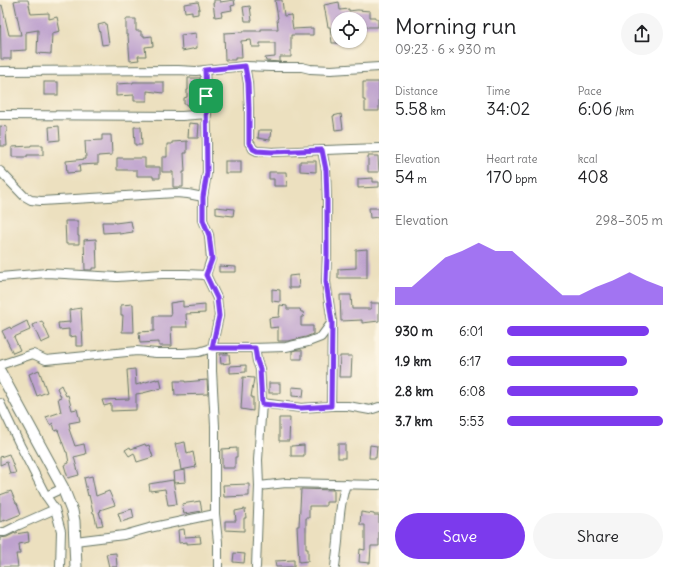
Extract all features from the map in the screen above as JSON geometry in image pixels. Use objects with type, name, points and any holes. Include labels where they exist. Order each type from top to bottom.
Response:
[{"type":"street","points":[[245,66],[248,83],[249,143],[253,149],[257,151],[272,152],[379,148]]},
{"type":"street","points":[[0,71],[196,71],[245,66],[302,67],[331,70],[379,66]]},
{"type":"street","points":[[205,70],[207,173],[203,197],[203,220],[209,235],[212,259],[206,275],[217,298],[219,316],[212,348],[215,426],[215,514],[218,542],[218,567]]},
{"type":"street","points":[[0,115],[182,116],[207,114]]},
{"type":"street","points":[[322,150],[326,170],[327,193],[326,282],[332,322],[331,406]]},
{"type":"street","points":[[0,171],[24,196],[31,200],[41,201],[176,193],[203,197]]},
{"type":"street","points":[[0,277],[47,273],[117,277],[162,274],[206,275]]},
{"type":"street","points":[[76,567],[74,521],[72,511],[63,488],[0,372],[32,354],[46,360],[137,351],[156,353],[199,352],[212,348],[286,347],[308,342],[321,337],[332,322]]},
{"type":"street","points":[[255,348],[260,369],[262,404],[258,460],[259,486],[256,567]]},
{"type":"street","points":[[0,402],[46,496],[55,509],[61,531],[60,567]]},
{"type":"street","points":[[262,404],[301,408],[348,406],[370,410],[379,407]]},
{"type":"street","points":[[259,486],[286,483],[379,485]]},
{"type":"street","points":[[335,567],[340,511],[342,496],[346,484]]},
{"type":"street","points":[[46,496],[63,488]]},
{"type":"street","points":[[0,532],[5,532],[55,509]]},
{"type":"street","points":[[75,541],[124,535],[215,514]]},
{"type":"building","points":[[28,0],[31,14],[49,13],[49,19],[57,17],[60,31],[52,33],[51,54],[37,53],[38,30],[26,32],[26,50],[11,51],[11,59],[1,59],[0,6],[2,5],[9,35],[21,35],[14,1]]},
{"type":"building","points":[[214,0],[220,0],[220,2],[234,0],[235,5],[231,6],[232,10],[221,12],[222,16],[215,17]]},
{"type":"building","points":[[275,0],[282,0],[284,16],[291,15],[293,29],[313,28],[313,35],[291,35],[291,57],[280,57],[280,62],[266,61],[265,58],[275,57],[275,43],[260,43],[260,47],[252,47],[251,40],[241,41],[242,58],[225,60],[224,33],[261,31],[261,29],[278,29]]},
{"type":"building","points":[[198,2],[200,9],[198,9],[198,14],[192,15],[192,11],[185,12],[184,4]]},
{"type":"building","points":[[339,2],[340,10],[349,9],[349,11],[370,11],[370,17],[376,17],[376,19],[378,19],[378,27],[367,27],[367,12],[331,12],[331,35],[324,5]]},
{"type":"building","points":[[250,6],[252,21],[245,21],[243,7]]},
{"type":"building","points":[[126,19],[136,19],[136,31],[141,31],[141,35],[144,35],[144,37],[152,36],[153,46],[145,47],[146,56],[138,56],[139,60],[130,61],[128,35],[126,35]]},
{"type":"building","points":[[106,23],[109,44],[102,45],[98,25]]},
{"type":"building","points":[[196,33],[197,48],[182,51],[181,35]]},
{"type":"building","points":[[188,78],[200,78],[200,89],[197,89],[197,105],[187,106],[187,104],[184,104],[184,98],[187,97]]},
{"type":"building","points":[[44,82],[58,82],[58,95],[44,95]]},
{"type":"building","points":[[133,82],[164,82],[164,93],[147,91],[147,101],[134,101],[134,95],[116,96],[116,84]]},
{"type":"building","points":[[363,82],[379,82],[379,111],[365,111],[365,100],[363,100]]},
{"type":"building","points":[[341,114],[343,129],[335,130],[333,116]]},
{"type":"building","points":[[189,123],[199,124],[198,138],[188,138]]},
{"type":"building","points":[[0,126],[7,127],[7,146],[0,146]]},
{"type":"building","points":[[59,126],[60,140],[50,141],[49,127]]},
{"type":"building","points":[[134,127],[141,127],[142,145],[135,145]]},
{"type":"building","points":[[259,130],[272,130],[270,140],[258,138]]},
{"type":"building","points":[[102,135],[111,135],[112,155],[98,156],[98,164],[79,165],[80,172],[67,173],[66,161],[86,159],[85,141],[102,140]]},
{"type":"building","points":[[187,141],[187,153],[184,153],[185,172],[183,172],[183,187],[173,187],[173,172],[162,172],[162,157],[167,157],[167,144],[172,144],[172,142]]},
{"type":"building","points":[[43,145],[43,155],[12,157],[12,147]]},
{"type":"building","points":[[368,156],[378,156],[379,172],[368,172]]},
{"type":"building","points":[[117,158],[145,158],[145,167],[160,167],[160,178],[153,178],[153,176],[137,176],[137,170],[117,170]]},
{"type":"building","points":[[225,161],[241,161],[241,173],[225,173]]},
{"type":"building","points":[[300,161],[316,161],[316,172],[300,171]]},
{"type":"building","points":[[269,172],[286,172],[287,186],[274,186],[274,179],[269,179]]},
{"type":"building","points":[[373,178],[373,182],[379,182],[379,187],[358,188],[358,179]]},
{"type":"building","points":[[216,207],[234,209],[233,216],[216,214]]},
{"type":"building","points":[[369,208],[379,208],[379,217],[370,218]]},
{"type":"building","points":[[65,221],[78,221],[79,244],[66,244]]},
{"type":"building","points":[[131,221],[133,232],[119,234],[119,232],[103,233],[102,222],[115,223]]},
{"type":"building","points":[[96,239],[97,268],[85,270],[84,240]]},
{"type":"building","points":[[367,249],[367,278],[338,278],[338,269],[356,268],[356,250]]},
{"type":"building","points":[[219,266],[236,267],[236,272],[219,272]]},
{"type":"building","points":[[298,275],[299,288],[289,288],[289,276]]},
{"type":"building","points":[[272,289],[280,290],[280,302],[272,301]]},
{"type":"building","points":[[340,295],[351,295],[352,309],[371,309],[371,303],[379,303],[379,321],[362,323],[362,320],[341,321]]},
{"type":"building","points":[[183,301],[183,307],[205,305],[205,313],[186,314],[187,327],[171,327],[172,346],[159,346],[159,342],[140,343],[139,332],[154,331],[154,316],[171,316],[170,303]]},
{"type":"building","points":[[133,304],[134,332],[122,332],[123,315],[121,315],[121,305]]},
{"type":"building","points":[[280,305],[287,306],[287,309],[300,309],[301,312],[303,312],[304,317],[301,317],[301,326],[313,326],[313,334],[288,341],[278,341],[278,327],[270,328],[269,318],[279,317]]},
{"type":"building","points":[[81,308],[83,346],[76,346],[76,336],[69,337],[69,329],[59,330],[58,323],[70,322],[69,310]]},
{"type":"building","points":[[27,321],[30,330],[14,337],[20,350],[13,353],[2,331],[10,327],[11,329]]},
{"type":"building","points":[[42,321],[50,339],[41,343],[33,325]]},
{"type":"building","points":[[302,350],[302,359],[292,359],[292,351]]},
{"type":"building","points":[[220,354],[229,354],[230,363],[221,364]]},
{"type":"building","points":[[340,356],[352,356],[351,377],[339,377]]},
{"type":"building","points":[[246,365],[246,372],[230,373],[230,366]]},
{"type":"building","points":[[135,369],[136,385],[160,379],[162,388],[136,394],[136,410],[111,411],[111,404],[104,406],[102,400],[129,399],[127,370]]},
{"type":"building","points":[[39,370],[47,392],[37,396],[29,374]]},
{"type":"building","points":[[243,377],[254,378],[251,397],[253,397],[253,411],[241,409]]},
{"type":"building","points":[[207,380],[208,394],[175,395],[174,381],[185,382]]},
{"type":"building","points":[[269,383],[280,383],[280,393],[269,393]]},
{"type":"building","points":[[61,385],[66,396],[68,395],[72,410],[77,409],[80,421],[69,423],[69,429],[75,446],[84,444],[86,454],[74,457],[79,475],[68,478],[64,465],[69,463],[67,452],[58,430],[55,431],[53,423],[50,425],[46,417],[61,412],[58,398],[61,397],[57,388]]},
{"type":"building","points":[[292,387],[304,388],[303,397],[292,396]]},
{"type":"building","points":[[279,418],[290,418],[289,441],[279,441]]},
{"type":"building","points":[[185,442],[187,454],[193,452],[196,467],[181,470],[175,444]]},
{"type":"building","points":[[145,444],[146,446],[149,445],[153,457],[137,462],[134,453],[129,456],[125,450],[130,447],[131,449]]},
{"type":"building","points":[[338,444],[345,444],[345,458],[338,458]]},
{"type":"building","points":[[304,445],[304,456],[291,456],[291,446]]},
{"type":"building","points":[[370,445],[377,446],[376,458],[369,458]]},
{"type":"building","points":[[237,448],[235,468],[222,468],[222,449]]},
{"type":"building","points":[[9,454],[16,473],[10,474],[7,462],[0,465],[0,457]]},
{"type":"building","points":[[185,470],[186,482],[174,483],[173,472]]},
{"type":"building","points":[[92,476],[96,496],[109,491],[115,505],[100,510],[101,511],[99,512],[103,525],[97,526],[84,478]]},
{"type":"building","points":[[173,480],[177,504],[168,505],[165,489],[150,491],[149,484]]},
{"type":"building","points":[[249,484],[249,496],[224,497],[223,485]]},
{"type":"building","points":[[301,489],[334,490],[334,502],[326,502],[326,506],[309,506],[309,518],[306,518],[306,549],[308,549],[308,561],[299,562],[297,526],[299,526]]},
{"type":"building","points":[[11,491],[21,514],[0,522],[0,495]]},
{"type":"building","points":[[200,501],[202,511],[184,514],[182,504]]},
{"type":"building","points":[[132,509],[134,518],[121,522],[118,513]]},
{"type":"building","points":[[245,509],[246,518],[244,518],[244,531],[225,530],[225,521],[236,521],[235,511]]},
{"type":"building","points":[[361,512],[379,515],[379,546],[371,546],[370,563],[359,562],[360,549],[365,550],[365,525],[360,525]]},
{"type":"building","points":[[184,529],[185,537],[200,536],[201,543],[179,543],[178,530]]},
{"type":"building","points":[[28,532],[29,542],[19,544],[20,554],[16,554],[18,567],[0,567],[0,538],[7,537],[15,533]]},
{"type":"building","points":[[116,553],[117,567],[109,567],[106,554]]},
{"type":"building","points":[[234,553],[245,554],[244,563],[233,562]]},
{"type":"building","points":[[294,560],[294,567],[276,567],[275,561]]},
{"type":"route","points":[[245,66],[248,83],[248,135],[249,143],[253,149],[257,151],[272,152],[322,150],[326,170],[327,201],[326,282],[332,322],[331,406],[301,408],[262,404],[260,369],[255,348],[212,348],[219,316],[217,298],[206,275],[212,259],[209,235],[203,220],[203,197],[207,173],[206,96],[205,70],[245,66]]}]
